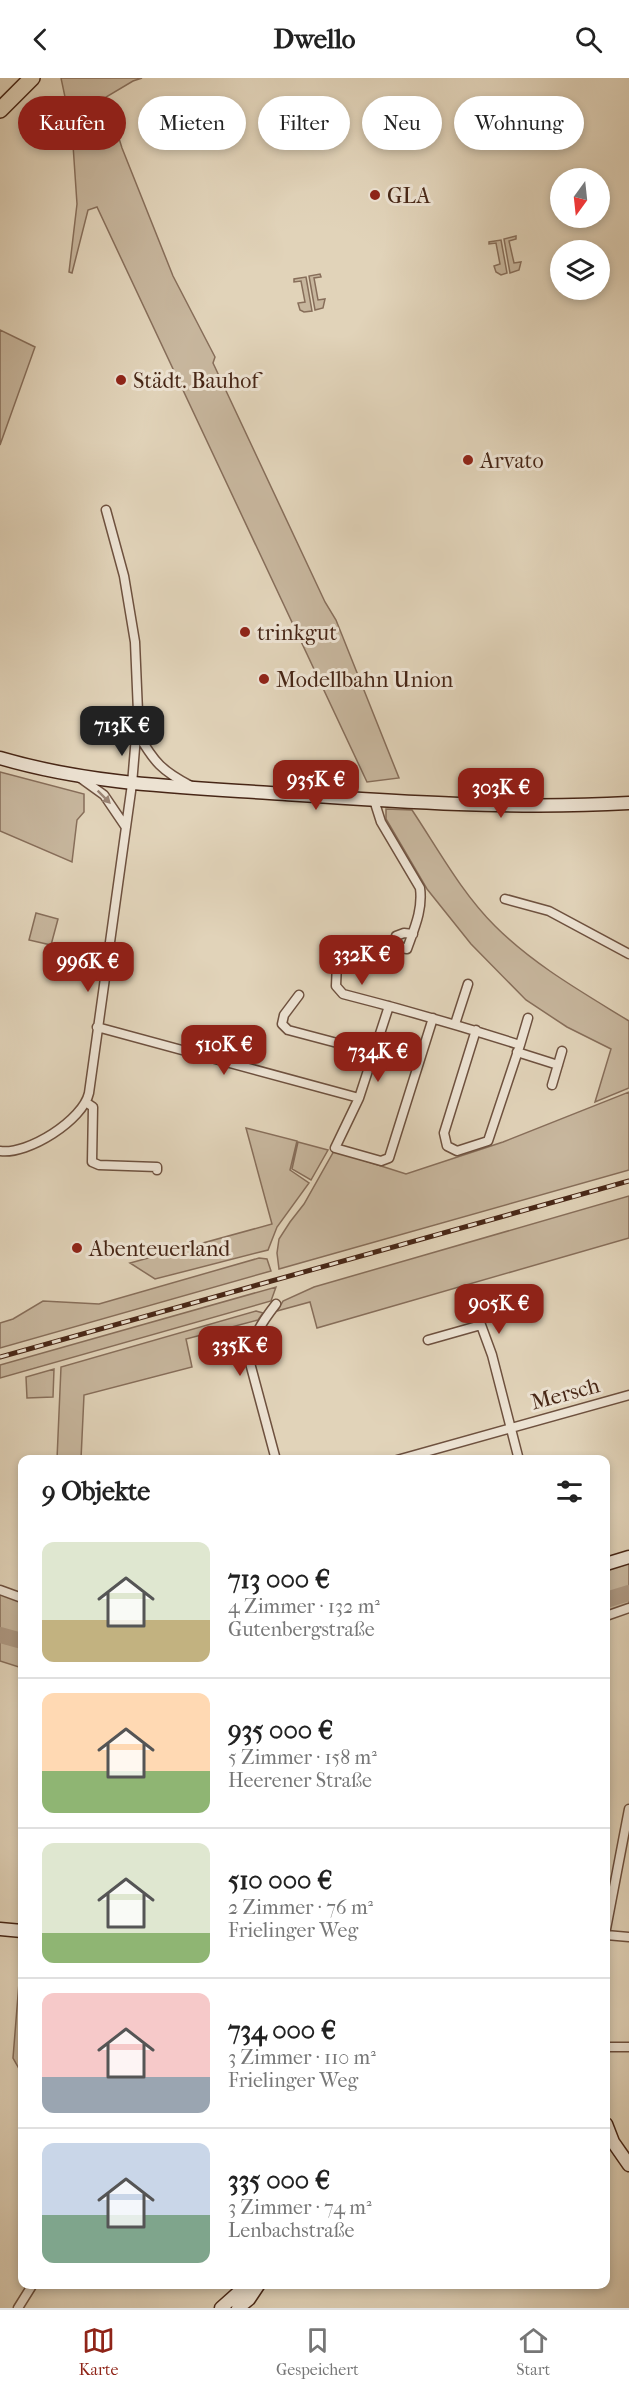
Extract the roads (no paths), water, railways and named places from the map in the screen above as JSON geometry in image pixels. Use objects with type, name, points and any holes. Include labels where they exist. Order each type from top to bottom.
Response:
[{"type":"highway","points":[[0,110],[32,78]]},
{"type":"main road","points":[[0,758],[76,775],[132,784],[198,789],[374,800],[497,804],[629,803]]},
{"type":"main road","points":[[610,1563],[629,1557]]},
{"type":"main road","points":[[0,1929],[18,1931]]},
{"type":"main road","points":[[610,2134],[629,2165]]},
{"type":"main road","points":[[232,2306],[244,2289]]},
{"type":"main road","points":[[232,2306],[249,2299],[256,2289]]},
{"type":"street","points":[[0,1150],[15,1151],[29,1147],[61,1127],[87,1103],[138,734],[135,642],[124,576],[106,510]]},
{"type":"street","points":[[138,734],[151,758],[160,767],[198,789]]},
{"type":"street","points":[[76,775],[104,795],[126,826]]},
{"type":"street","points":[[374,800],[381,822],[420,888],[422,900],[412,934]]},
{"type":"street","points":[[505,899],[549,911],[629,954]]},
{"type":"street","points":[[337,963],[336,986],[343,994],[476,1030],[558,1065]]},
{"type":"street","points":[[455,1024],[468,984]]},
{"type":"street","points":[[299,995],[284,1015],[282,1024],[288,1030],[375,1053]]},
{"type":"street","points":[[389,1006],[359,1098],[335,1148],[381,1161],[389,1158],[433,1018]]},
{"type":"street","points":[[476,1030],[444,1133],[444,1141],[452,1149],[462,1150],[488,1141],[528,1018]]},
{"type":"street","points":[[97,1027],[359,1098]]},
{"type":"street","points":[[552,1085],[562,1051]]},
{"type":"street","points":[[87,1103],[93,1107],[92,1162],[99,1165],[157,1167],[157,1170]]},
{"type":"street","points":[[275,1455],[250,1363],[250,1355],[256,1334],[276,1304]]},
{"type":"street","name":"Mersch","points":[[428,1340],[481,1325],[492,1355],[511,1426]]},
{"type":"street","name":"Mersch","points":[[425,1455],[511,1426],[629,1395]]},
{"type":"street","points":[[511,1426],[518,1455]]},
{"type":"street","points":[[0,1590],[18,1597]]},
{"type":"street","points":[[610,1615],[629,1608]]},
{"type":"street","points":[[610,1910],[629,1809]]},
{"type":"street","points":[[610,1935],[629,1937]]},
{"type":"street","points":[[610,2047],[629,2047]]},
{"type":"street","points":[[18,2308],[30,2289]]},
{"type":"waterway","points":[[610,1599],[629,1593]]},
{"type":"waterway","points":[[0,1635],[18,1640]]},
{"type":"railway","points":[[0,1357],[629,1181]]},
{"type":"place","name":"GLA","points":[[375,195]]},
{"type":"place","name":"Städt. Bauhof","points":[[121,380]]},
{"type":"place","name":"Arvato","points":[[468,460]]},
{"type":"place","name":"trinkgut","points":[[245,632]]},
{"type":"place","name":"Modellbahn Union","points":[[264,679]]},
{"type":"place","name":"Abenteuerland","points":[[77,1248]]}]
